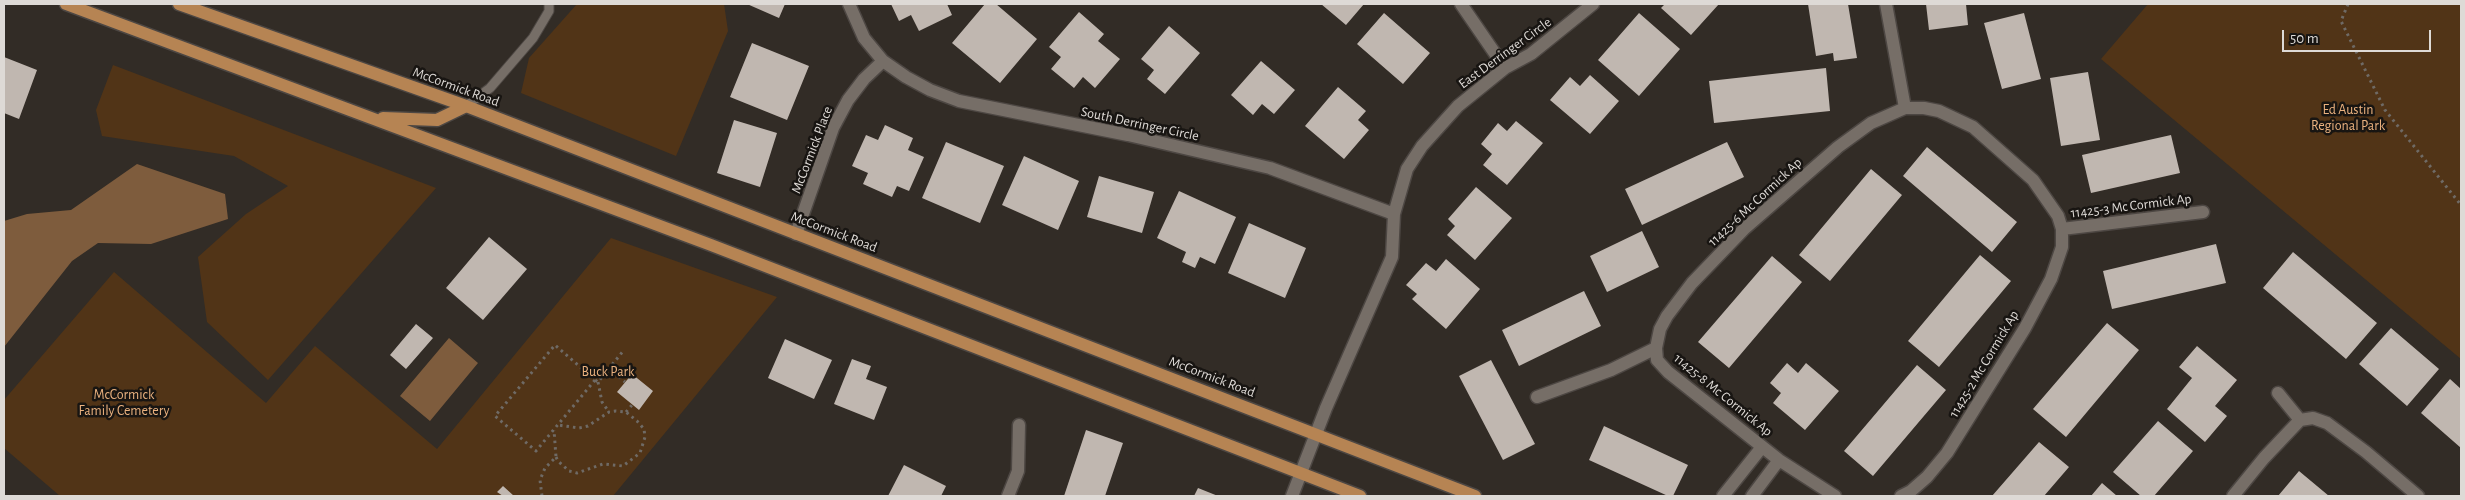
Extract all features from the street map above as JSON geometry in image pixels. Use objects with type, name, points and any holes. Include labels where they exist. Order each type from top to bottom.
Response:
[{"type":"main road","points":[[66,4],[711,245],[1360,496]]},
{"type":"main road","name":"McCormick Road","points":[[187,5],[466,106],[1475,496]]},
{"type":"main road","points":[[370,117],[437,120],[466,106]]},
{"type":"street","name":"South Derringer Circle","points":[[849,4],[864,38],[884,61],[906,77],[930,90],[959,101],[1128,135],[1270,168],[1394,214]]},
{"type":"street","points":[[1461,4],[1505,68]]},
{"type":"street","name":"East Derringer Circle","points":[[1292,496],[1316,433],[1392,257],[1394,214],[1407,168],[1422,146],[1458,106],[1505,68],[1532,54],[1593,4]]},
{"type":"street","points":[[1886,4],[1905,108],[1939,110],[1973,127],[2033,180],[2048,199],[2062,229]]},
{"type":"street","name":"McCormick Place","points":[[796,234],[834,128],[848,100],[864,79],[884,61]]},
{"type":"street","name":"11425-6 Mc Cormick Ap","points":[[1656,348],[1660,329],[1667,316],[1692,283],[1744,229],[1838,147],[1871,123],[1905,108]]},
{"type":"street","name":"11425-3 Mc Cormick Ap","points":[[2062,229],[2203,212]]},
{"type":"street","name":"11425-2 Mc Cormick Ap","points":[[1901,496],[1911,491],[1927,477],[1947,453],[1988,390],[2051,279],[2062,247],[2062,229]]},
{"type":"street","points":[[1537,397],[1611,370],[1656,348]]},
{"type":"street","name":"11425-8 Mc Cormick Ap","points":[[1656,348],[1657,360],[1668,372],[1779,460]]},
{"type":"street","points":[[2278,393],[2300,420]]},
{"type":"street","points":[[2233,496],[2264,458],[2300,420],[2313,418],[2327,423],[2366,452],[2418,496]]},
{"type":"street","points":[[1008,496],[1018,471],[1019,426]]},
{"type":"street","points":[[1723,496],[1762,447]]},
{"type":"street","points":[[1752,496],[1779,460],[1835,496]]},
{"type":"lane","points":[[466,106],[490,88],[533,38],[549,11],[549,4]]},
{"type":"path","points":[[2348,4],[2342,21],[2386,110],[2461,205]]},
{"type":"path","points":[[609,412],[602,402],[596,381],[554,345],[494,416],[536,451],[554,429],[596,381],[609,368],[624,350]]},
{"type":"path","points":[[609,368],[625,382]]},
{"type":"path","points":[[626,412],[632,404]]},
{"type":"path","points":[[554,429],[558,461],[569,471],[577,473],[594,465],[623,466],[640,453],[646,437],[644,429],[638,421],[626,412],[609,412],[588,426],[579,428],[558,425]]},
{"type":"path","points":[[542,496],[540,480],[545,468],[556,457]]},
{"type":"green space","points":[[577,4],[724,4],[728,31],[676,156],[521,93],[529,58]]},
{"type":"green space","name":"Ed Austin Regional Park","points":[[2148,4],[2461,4],[2461,359],[2101,59]]},
{"type":"green space","points":[[113,65],[436,188],[268,380],[207,322],[198,257],[246,214],[288,186],[234,156],[102,136],[96,110]]},
{"type":"green space","name":"Buck Park","points":[[611,238],[777,297],[613,496],[60,496],[4,448],[4,400],[114,272],[266,403],[315,346],[437,449]]},
{"type":"shaded area","points":[[137,164],[225,194],[228,219],[151,244],[98,243],[72,261],[4,347],[4,221],[27,214],[71,210]]},
{"type":"shaded area","points":[[449,338],[478,363],[430,421],[400,396]]},
{"type":"building","points":[[747,4],[785,4],[779,18]]},
{"type":"building","points":[[891,4],[947,4],[952,15],[919,31],[911,15],[899,21]]},
{"type":"building","points":[[985,4],[996,4],[1037,39],[1000,83],[952,43]]},
{"type":"building","points":[[1321,4],[1364,4],[1346,25]]},
{"type":"building","points":[[1665,4],[1719,4],[1691,35],[1661,8]]},
{"type":"building","points":[[1808,4],[1848,4],[1857,58],[1834,61],[1833,53],[1816,56]]},
{"type":"building","points":[[1926,4],[1966,4],[1968,25],[1929,30]]},
{"type":"building","points":[[1079,12],[1104,34],[1098,41],[1120,59],[1095,88],[1083,77],[1074,88],[1051,69],[1061,57],[1049,47]]},
{"type":"building","points":[[1384,13],[1430,53],[1403,84],[1357,44]]},
{"type":"building","points":[[1639,13],[1680,49],[1639,96],[1598,60]]},
{"type":"building","points":[[2024,13],[2041,79],[2002,89],[1984,23]]},
{"type":"building","points":[[1169,26],[1200,53],[1165,94],[1147,79],[1154,70],[1141,59]]},
{"type":"building","points":[[752,43],[809,66],[787,120],[730,97]]},
{"type":"building","points":[[4,57],[37,70],[19,119],[4,113]]},
{"type":"building","points":[[1261,61],[1295,90],[1274,114],[1262,104],[1253,115],[1231,95]]},
{"type":"building","points":[[1826,68],[1830,111],[1714,123],[1709,81]]},
{"type":"building","points":[[2088,72],[2100,140],[2061,146],[2050,78]]},
{"type":"building","points":[[1590,75],[1619,101],[1590,134],[1550,100],[1570,77],[1580,86]]},
{"type":"building","points":[[1338,87],[1366,111],[1358,120],[1369,130],[1344,159],[1305,126]]},
{"type":"building","points":[[734,120],[777,133],[760,187],[717,173]]},
{"type":"building","points":[[1516,121],[1543,143],[1507,185],[1483,165],[1492,154],[1481,144],[1498,123],[1507,131]]},
{"type":"building","points":[[885,125],[913,138],[908,150],[924,157],[909,191],[897,186],[892,197],[863,184],[868,173],[852,166],[866,135],[878,140]]},
{"type":"building","points":[[2171,135],[2180,173],[2091,193],[2082,155]]},
{"type":"building","points":[[946,142],[1004,166],[980,223],[922,198]]},
{"type":"building","points":[[1727,142],[1744,177],[1642,225],[1625,189]]},
{"type":"building","points":[[1927,147],[2017,222],[1992,252],[1903,176]]},
{"type":"building","points":[[1024,156],[1079,181],[1058,230],[1002,205]]},
{"type":"building","points":[[1871,169],[1902,195],[1830,281],[1799,255]]},
{"type":"building","points":[[1099,176],[1154,192],[1142,233],[1087,217]]},
{"type":"building","points":[[1476,187],[1512,218],[1475,260],[1447,235],[1455,226],[1448,219]]},
{"type":"building","points":[[1179,191],[1236,217],[1215,264],[1200,257],[1195,268],[1182,262],[1186,252],[1157,238]]},
{"type":"building","points":[[1249,223],[1306,248],[1285,298],[1228,273]]},
{"type":"building","points":[[1642,231],[1659,267],[1607,292],[1590,256]]},
{"type":"building","points":[[489,237],[527,269],[483,320],[446,288]]},
{"type":"building","points":[[2216,244],[2226,283],[2112,309],[2103,271]]},
{"type":"building","points":[[2293,252],[2377,323],[2346,359],[2263,288]]},
{"type":"building","points":[[1980,255],[2011,281],[1939,367],[1908,341]]},
{"type":"building","points":[[1772,256],[1802,282],[1729,368],[1698,342]]},
{"type":"building","points":[[1446,259],[1480,289],[1446,329],[1412,299],[1417,294],[1406,285],[1426,263],[1436,271]]},
{"type":"building","points":[[1584,291],[1601,326],[1519,366],[1502,330]]},
{"type":"building","points":[[2107,323],[2139,350],[2066,437],[2033,409]]},
{"type":"building","points":[[416,324],[433,338],[406,369],[390,355]]},
{"type":"building","points":[[2391,328],[2439,369],[2407,406],[2359,364]]},
{"type":"building","points":[[785,339],[832,360],[814,399],[768,378]]},
{"type":"building","points":[[2197,346],[2237,380],[2215,406],[2227,416],[2205,442],[2167,409],[2192,378],[2179,367]]},
{"type":"building","points":[[852,359],[871,366],[866,379],[887,387],[874,420],[834,404]]},
{"type":"building","points":[[1491,360],[1535,444],[1503,460],[1459,376]]},
{"type":"building","points":[[1787,363],[1798,373],[1806,363],[1839,391],[1805,430],[1773,403],[1781,393],[1770,383]]},
{"type":"building","points":[[1917,365],[1946,390],[1873,476],[1844,451]]},
{"type":"building","points":[[632,374],[653,391],[639,410],[617,392]]},
{"type":"building","points":[[2450,379],[2461,389],[2461,448],[2421,413]]},
{"type":"building","points":[[2158,421],[2193,451],[2154,496],[2141,496],[2113,472]]},
{"type":"building","points":[[1604,426],[1688,465],[1673,496],[1668,496],[1589,460]]},
{"type":"building","points":[[1086,430],[1123,443],[1105,496],[1064,496]]},
{"type":"building","points":[[2039,442],[2069,467],[2044,496],[1992,496]]},
{"type":"building","points":[[904,465],[946,486],[941,496],[888,496]]},
{"type":"building","points":[[2299,471],[2329,496],[2278,496]]},
{"type":"building","points":[[2102,483],[2117,496],[2091,496]]},
{"type":"building","points":[[503,486],[514,496],[503,496],[497,492]]},
{"type":"building","points":[[1198,488],[1218,496],[1194,496]]},
{"type":"park label","name":"McCormick Family Cemetery","points":[[124,404]]}]
